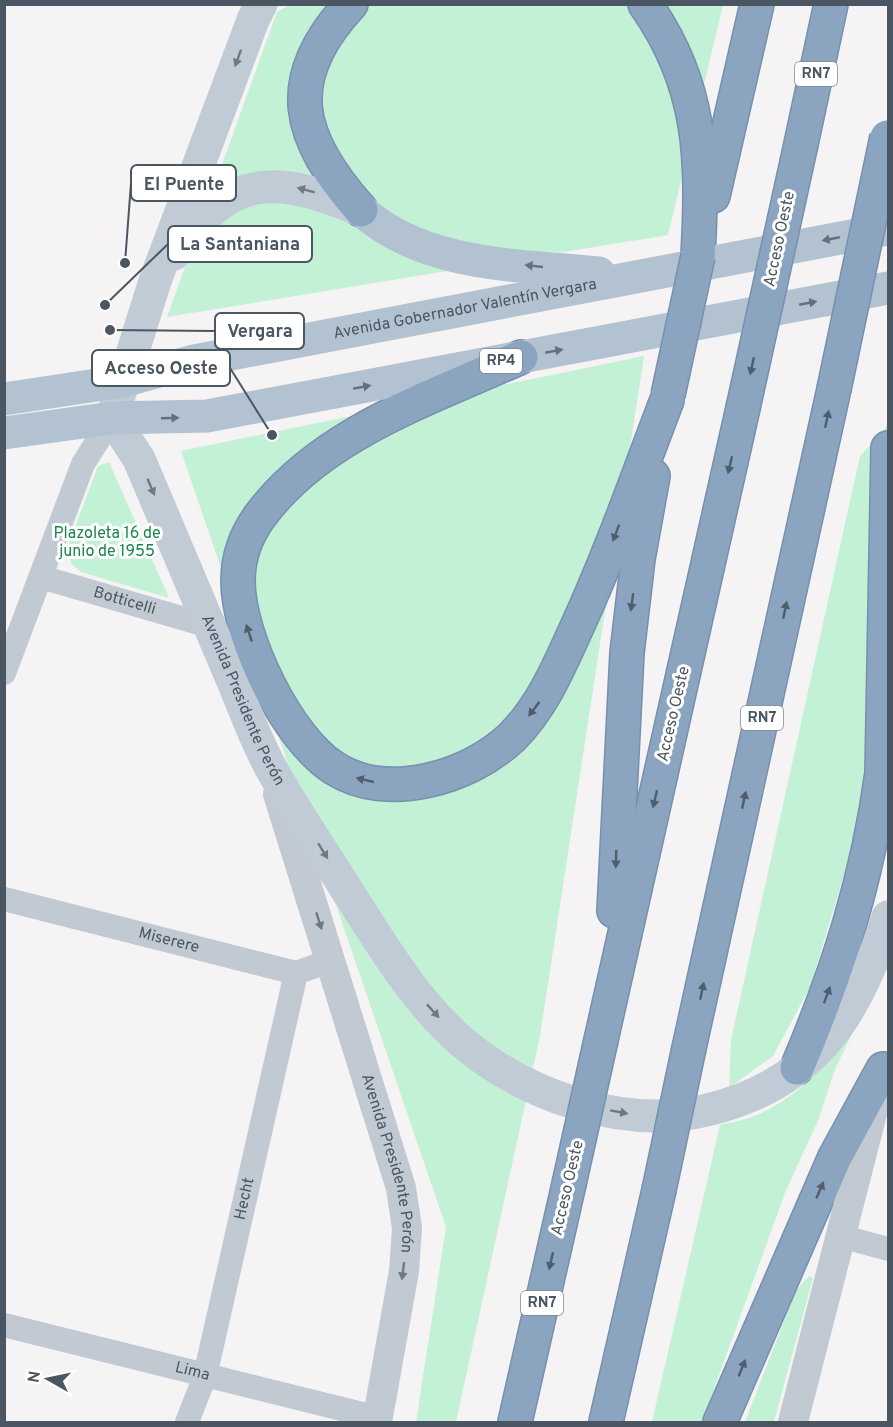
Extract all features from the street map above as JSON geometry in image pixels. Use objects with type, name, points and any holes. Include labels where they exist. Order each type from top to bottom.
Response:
[{"type":"highway","points":[[351,4],[330,28],[315,51],[307,73],[304,98],[310,129],[322,159],[361,210]]},
{"type":"highway","points":[[645,4],[665,35],[682,72],[712,150]]},
{"type":"highway","points":[[611,991],[627,653],[638,559],[668,398],[698,256],[702,188],[757,4]]},
{"type":"highway","name":"Acceso Oeste","points":[[515,1422],[743,408],[831,4]]},
{"type":"highway","name":"RN7","points":[[606,1422],[659,1190],[888,133]]},
{"type":"highway","points":[[521,357],[393,415],[332,450],[300,474],[273,500],[255,523],[245,543],[239,566],[239,597],[254,648],[298,733],[322,759],[346,775],[392,783],[444,776],[496,750],[524,722],[551,683],[595,588],[668,398]]},
{"type":"highway","points":[[797,1068],[833,980],[856,907],[877,809],[882,773],[888,448]]},
{"type":"highway","points":[[720,1422],[835,1156],[886,1060]]},
{"type":"main road","points":[[112,418],[155,281],[261,4]]},
{"type":"main road","points":[[155,281],[180,245],[216,207],[239,194],[262,187],[285,186],[311,191],[361,210],[391,234],[438,252],[494,262],[634,276]]},
{"type":"main road","name":"Avenida Gobernador Valentín Vergara","points":[[4,399],[123,381],[194,362],[888,229]]},
{"type":"main road","name":"RP4","points":[[4,433],[112,418],[207,416],[888,288]]},
{"type":"main road","name":"Avenida Presidente Perón","points":[[112,418],[139,459],[269,766]]},
{"type":"main road","points":[[269,766],[407,982],[460,1040],[489,1063],[520,1081],[587,1106],[631,1114],[664,1116],[700,1112],[736,1103],[763,1092],[797,1068],[827,1040],[860,993],[874,964],[888,917]]},
{"type":"street","points":[[4,673],[83,464],[112,418]]},
{"type":"street","name":"Botticelli","points":[[41,577],[209,626]]},
{"type":"street","name":"Avenida Presidente Perón","points":[[269,766],[332,960],[401,1188],[407,1228],[404,1271],[377,1420]]},
{"type":"street","name":"Miserere","points":[[4,899],[296,972]]},
{"type":"street","points":[[296,972],[332,960]]},
{"type":"street","name":"Hecht","points":[[187,1422],[205,1376],[296,972]]},
{"type":"street","points":[[793,1422],[886,1060]]},
{"type":"street","points":[[840,1236],[888,1249]]},
{"type":"street","name":"Lima","points":[[4,1325],[377,1420]]},
{"type":"green space","points":[[290,5],[723,5],[668,235],[167,317],[277,12]]},
{"type":"green space","points":[[644,356],[540,1036],[456,1422],[416,1422],[446,1227],[181,451]]},
{"type":"green space","points":[[888,425],[888,829],[843,878],[810,987],[773,1056],[729,1088],[731,1040],[860,456]]},
{"type":"green space","name":"Plazoleta 16 de junio de 1955","points":[[109,462],[169,598],[81,572],[71,563],[67,549],[98,466]]},
{"type":"green space","points":[[853,1032],[835,1069],[819,1118],[785,1193],[702,1422],[652,1422],[720,1125],[752,1117],[781,1102],[821,1069]]},
{"type":"green space","points":[[809,1276],[813,1278],[774,1422],[745,1422],[796,1290]]},
{"type":"place","name":"El Puente","points":[[125,263]]},
{"type":"place","name":"La Santaniana","points":[[105,305]]},
{"type":"place","name":"Vergara","points":[[110,330]]},
{"type":"place","name":"Acceso Oeste","points":[[272,435]]}]
